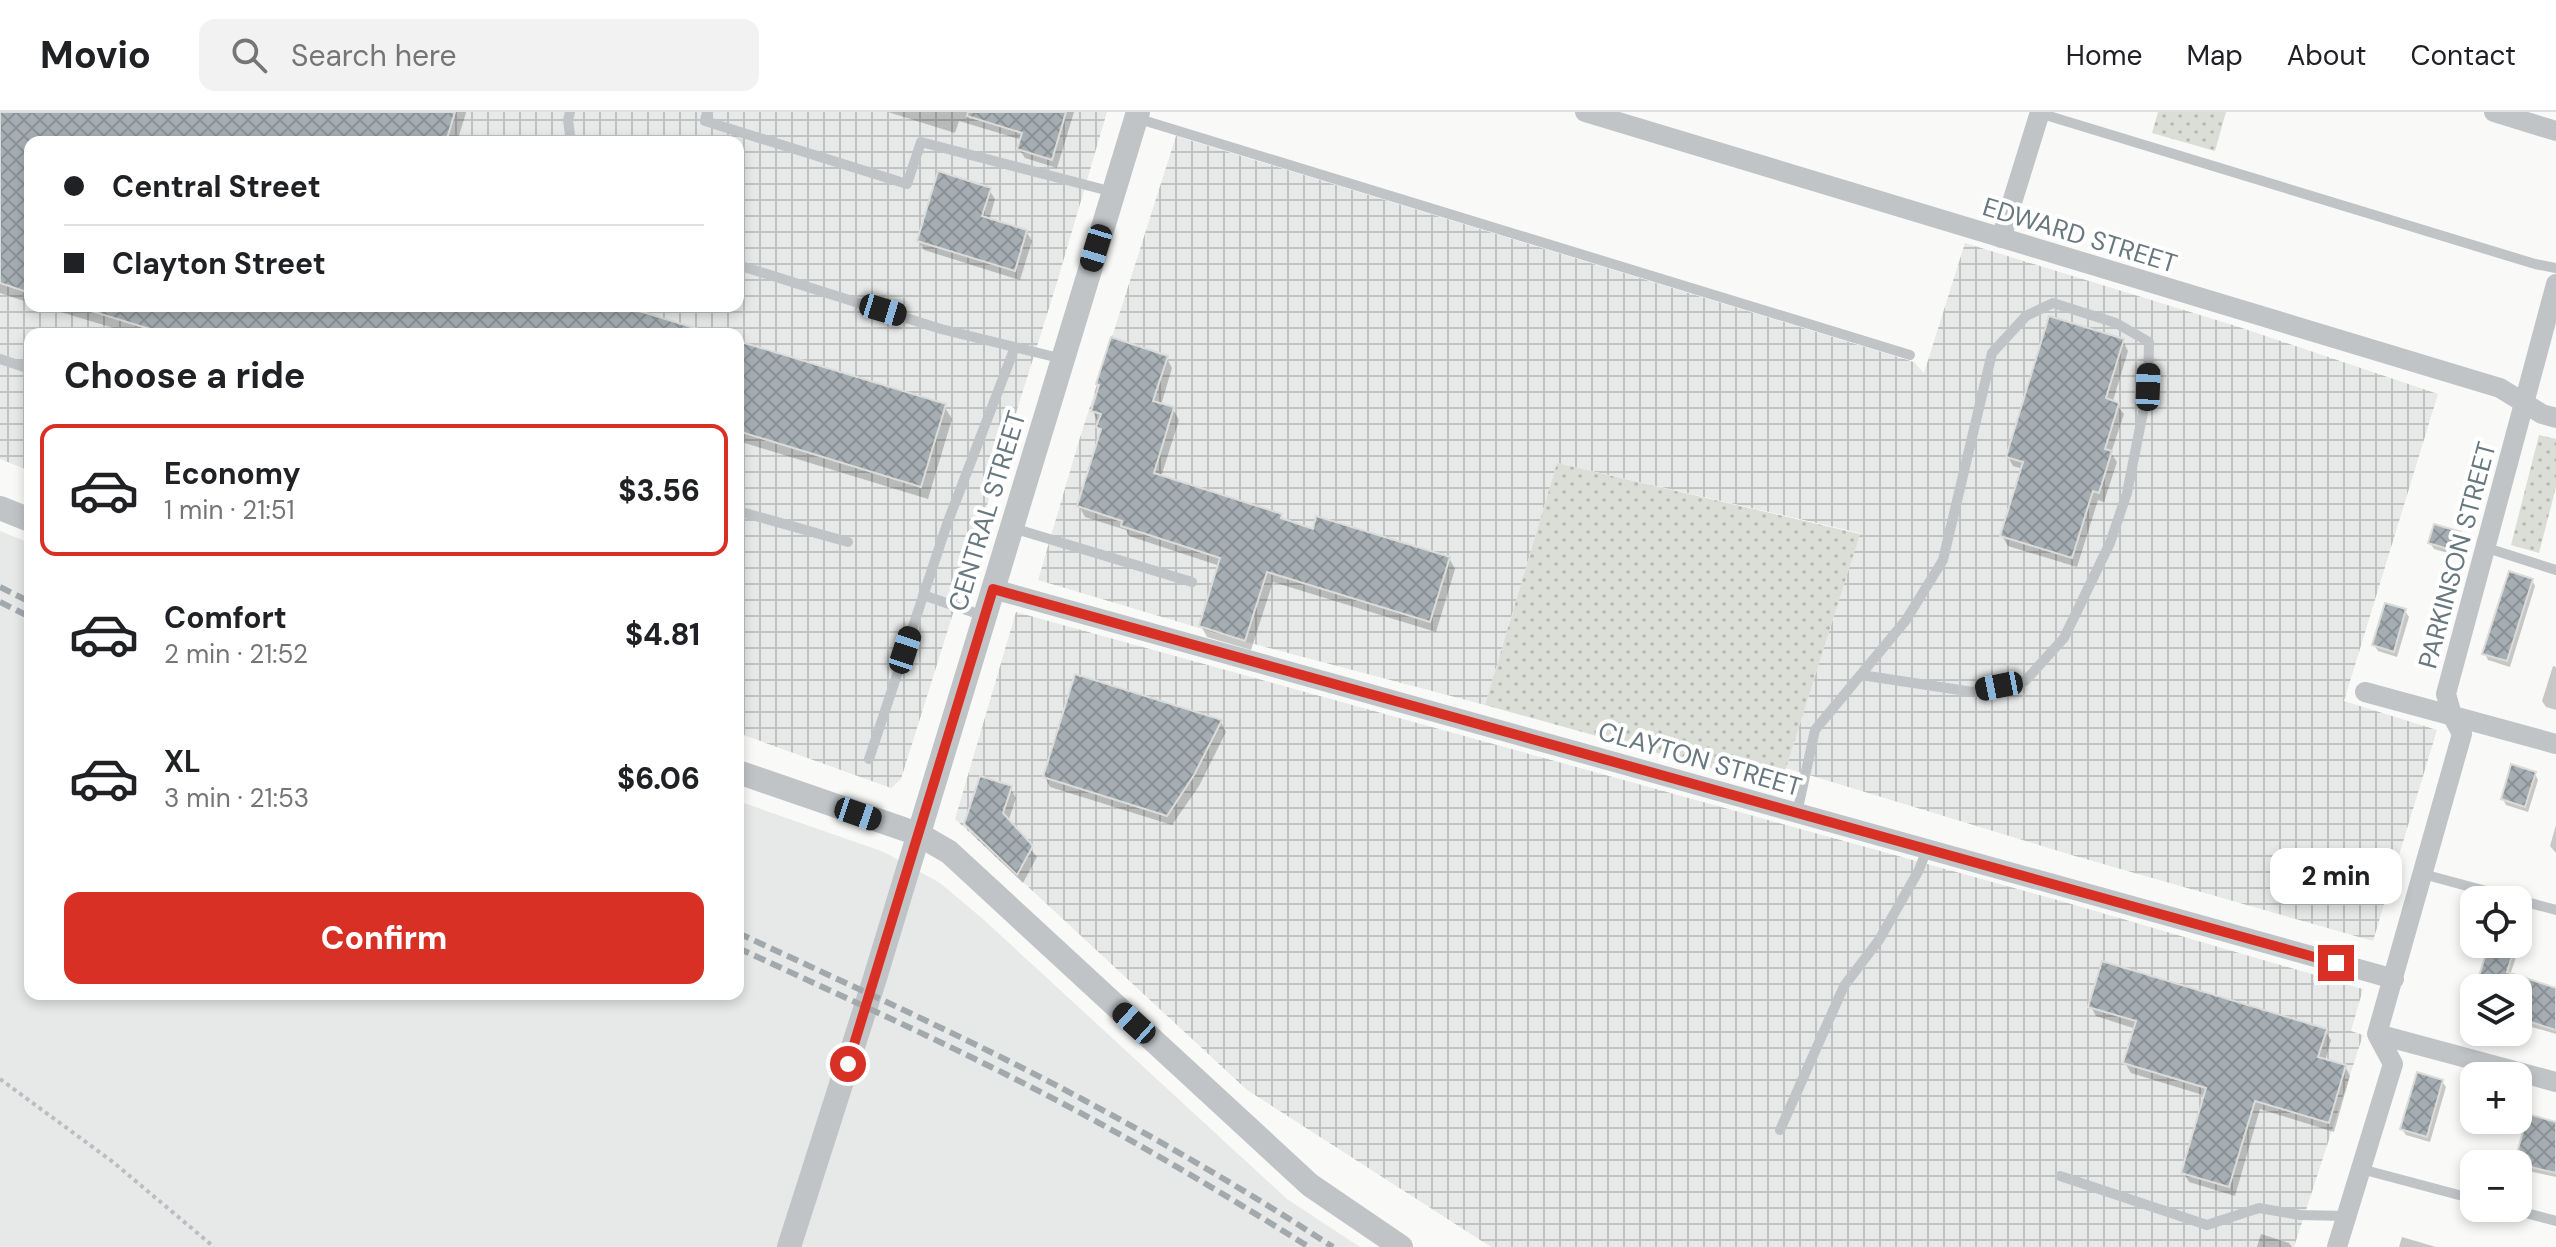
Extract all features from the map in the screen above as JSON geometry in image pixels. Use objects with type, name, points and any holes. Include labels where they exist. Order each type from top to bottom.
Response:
[{"type":"street","name":"EDWARD STREET","points":[[1585,112],[2500,388],[2542,414],[2556,418]]},
{"type":"street","points":[[2001,238],[2039,112]]},
{"type":"street","points":[[2494,112],[2556,131]]},
{"type":"street","name":"CENTRAL STREET","points":[[789,1247],[873,986],[1137,115]]},
{"type":"street","name":"PARKINSON STREET","points":[[2377,1034],[2462,734],[2446,694],[2556,284]]},
{"type":"street","points":[[0,508],[24,518]]},
{"type":"street","name":"CLAYTON STREET","points":[[993,589],[2394,979]]},
{"type":"street","points":[[2365,692],[2556,744]]},
{"type":"street","points":[[744,774],[918,834],[949,852],[1310,1185],[1401,1247]]},
{"type":"street","points":[[2377,1034],[2556,1082]]},
{"type":"street","points":[[2337,1247],[2393,1064],[2377,1034]]},
{"type":"lane","points":[[570,112],[570,136]]},
{"type":"lane","points":[[707,112],[705,121],[907,184],[921,142],[1113,192]]},
{"type":"lane","points":[[2039,112],[2556,268]]},
{"type":"lane","points":[[1137,115],[1910,355]]},
{"type":"lane","points":[[744,267],[941,329],[1063,359]]},
{"type":"lane","points":[[1797,813],[1815,730],[1906,620],[1943,560],[1992,353],[2026,316],[2053,303],[2116,323],[2149,342],[2148,387],[2127,493],[2110,543],[2064,638],[2025,681],[1973,692],[1861,675]]},
{"type":"lane","points":[[869,759],[947,524],[1015,347]]},
{"type":"lane","points":[[0,359],[24,367]]},
{"type":"lane","points":[[744,513],[848,542]]},
{"type":"lane","points":[[1011,528],[1192,582]]},
{"type":"lane","points":[[2487,548],[2556,570]]},
{"type":"lane","points":[[923,595],[984,616]]},
{"type":"lane","points":[[1780,1130],[1844,986],[1879,940],[1919,870],[1927,849]]},
{"type":"lane","points":[[2423,874],[2556,910]]},
{"type":"lane","points":[[2361,1169],[2460,1195]]},
{"type":"lane","points":[[2060,1176],[2207,1225],[2259,1208],[2300,1215],[2347,1216]]},
{"type":"lane","points":[[2532,1215],[2556,1221]]},
{"type":"path","points":[[0,1079],[113,1162],[214,1247]]},
{"type":"shaded area","points":[[0,112],[1107,112],[1055,289],[901,779],[891,788],[744,735],[744,328],[24,328],[24,469],[0,459]]},
{"type":"shaded area","points":[[2158,112],[2226,112],[2215,151],[2152,133]]},
{"type":"shaded area","points":[[1176,136],[1914,362],[1924,373],[1965,243],[2236,326],[2438,394],[2344,701],[2437,730],[2373,941],[2075,856],[1786,768],[1860,533],[1557,463],[1485,705],[1246,642],[1038,580]]},
{"type":"shaded area","points":[[2539,435],[2556,439],[2556,487],[2539,553],[2511,545]]},
{"type":"shaded area","points":[[1557,463],[1860,534],[1780,787],[1485,705]]},
{"type":"shaded area","points":[[0,531],[24,541],[24,1000],[744,1000],[744,803],[884,852],[940,883],[1287,1199],[1360,1247],[0,1247]]},
{"type":"shaded area","points":[[1016,612],[2061,901],[2363,989],[2351,1031],[2363,1035],[2294,1247],[1491,1247],[1247,1090],[955,819]]},
{"type":"building","points":[[0,112],[455,112],[448,136],[24,136],[24,291],[0,283]]},
{"type":"building","points":[[968,112],[1066,112],[1052,160],[1017,149],[1022,133],[967,116]]},
{"type":"building","points":[[938,171],[991,188],[982,216],[1027,230],[1015,271],[917,241]]},
{"type":"building","points":[[94,312],[642,312],[694,328],[146,328]]},
{"type":"building","points":[[2049,316],[2124,339],[2106,398],[2119,403],[2105,449],[2112,451],[2099,493],[2093,491],[2072,558],[2000,536],[2023,462],[2006,457]]},
{"type":"building","points":[[1111,337],[1168,356],[1153,401],[1174,407],[1154,473],[1282,514],[1281,518],[1313,529],[1316,516],[1450,557],[1430,622],[1267,572],[1245,641],[1199,626],[1220,558],[1121,526],[1122,521],[1077,506],[1101,429],[1096,427],[1101,414],[1091,411]]},
{"type":"building","points":[[744,343],[946,404],[921,487],[744,433]]},
{"type":"building","points":[[2434,524],[2461,532],[2455,551],[2428,543]]},
{"type":"building","points":[[2509,571],[2533,579],[2507,661],[2482,654]]},
{"type":"building","points":[[2385,603],[2406,609],[2394,652],[2372,645]]},
{"type":"building","points":[[1075,674],[1222,720],[1194,775],[1167,816],[1043,777]]},
{"type":"building","points":[[2511,764],[2536,772],[2525,807],[2501,799]]},
{"type":"building","points":[[980,776],[1012,786],[1003,813],[1033,846],[1017,875],[964,824]]},
{"type":"building","points":[[2485,958],[2511,958],[2507,972],[2513,974],[2480,974]]},
{"type":"building","points":[[2102,961],[2327,1029],[2318,1057],[2346,1065],[2329,1123],[2255,1101],[2229,1187],[2181,1173],[2206,1088],[2123,1063],[2136,1021],[2088,1007]]},
{"type":"building","points":[[2532,980],[2556,988],[2556,1030],[2532,1022]]},
{"type":"building","points":[[2417,1072],[2443,1080],[2427,1137],[2400,1129]]},
{"type":"building","points":[[2532,1115],[2556,1122],[2556,1173],[2532,1167],[2532,1150],[2518,1150],[2522,1134],[2532,1134]]},
{"type":"railway","points":[[0,587],[24,599]]},
{"type":"railway","points":[[0,602],[24,614]]},
{"type":"railway","points":[[744,936],[955,1034],[1082,1099],[1209,1170],[1333,1247]]},
{"type":"railway","points":[[744,951],[1055,1099],[1179,1168],[1309,1247]]},
{"type":"route","points":[[848,1064],[993,589],[2336,963]]}]
